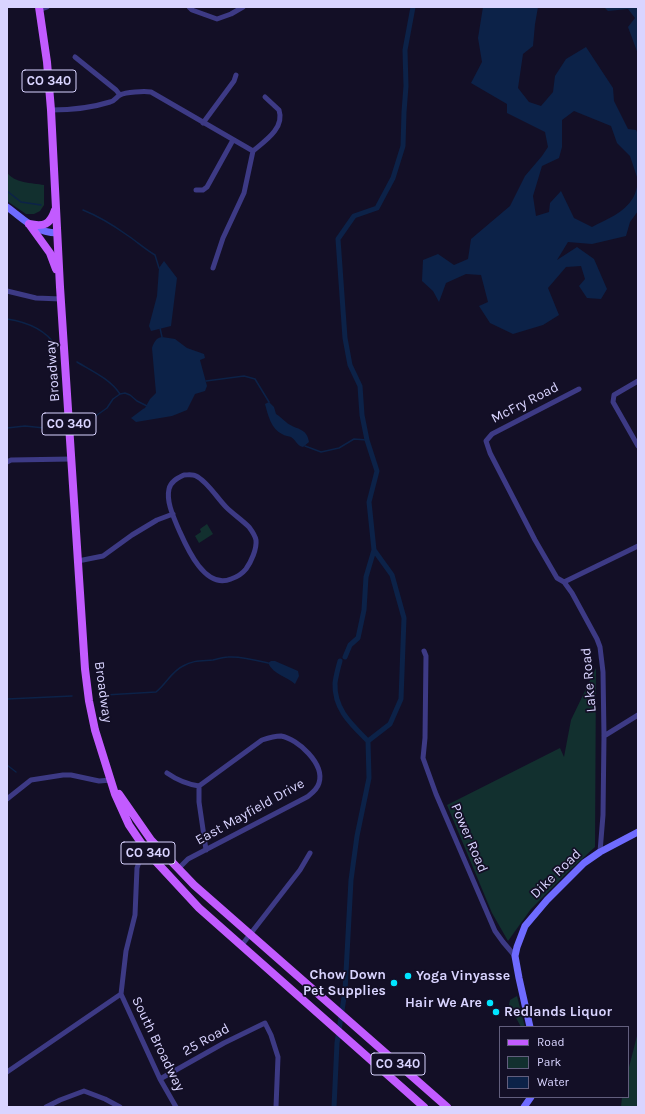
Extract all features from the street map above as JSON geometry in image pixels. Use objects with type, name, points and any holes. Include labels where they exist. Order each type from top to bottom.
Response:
[{"type":"main road","name":"Broadway","points":[[42,8],[51,110],[60,287],[82,625],[89,701],[96,735],[121,809],[129,825],[148,853],[177,886],[205,914],[424,1107]]},
{"type":"main road","points":[[29,224],[41,226],[47,224],[53,216],[56,202]]},
{"type":"main road","points":[[29,224],[50,253],[60,287]]},
{"type":"main road","name":"Broadway","points":[[111,780],[144,831],[178,869],[446,1107]]},
{"type":"main road","points":[[178,869],[178,877],[181,886],[205,914]]},
{"type":"main road","points":[[388,1075],[416,1107]]},
{"type":"main road","points":[[388,1075],[432,1107]]},
{"type":"street","points":[[189,7],[192,10],[217,19],[231,14],[243,7]]},
{"type":"street","points":[[74,57],[116,90],[120,95]]},
{"type":"street","points":[[203,123],[234,81],[236,75]]},
{"type":"street","points":[[51,110],[81,109],[113,101],[120,95],[143,91],[151,92],[253,151]]},
{"type":"street","points":[[212,268],[223,238],[244,193],[253,151],[272,134],[280,121],[279,110],[265,97]]},
{"type":"street","points":[[196,190],[204,190],[207,187],[233,140]]},
{"type":"street","points":[[7,207],[29,224],[44,232],[57,233]]},
{"type":"street","points":[[7,291],[36,298],[61,299]]},
{"type":"street","points":[[638,381],[614,395],[613,402],[638,446]]},
{"type":"street","name":"McFry Road","points":[[486,441],[492,434],[579,389]]},
{"type":"street","name":"Lake Road","points":[[486,441],[490,453],[535,540],[557,578],[564,582],[572,593],[600,647],[603,672],[604,736],[603,815],[600,852]]},
{"type":"street","points":[[7,462],[11,460],[72,459]]},
{"type":"street","points":[[184,475],[196,476],[204,482],[226,507],[248,526],[253,533],[256,541],[254,552],[247,568],[238,576],[227,581],[215,579],[204,572],[189,551],[173,514],[168,498],[169,488],[176,479],[184,475]]},
{"type":"street","points":[[78,561],[103,556],[132,535],[157,520],[173,514]]},
{"type":"street","points":[[564,582],[638,546]]},
{"type":"street","name":"Power Road","points":[[424,651],[426,656],[425,738],[423,758],[436,794],[495,931],[515,956],[530,1026]]},
{"type":"street","points":[[604,736],[638,715]]},
{"type":"street","name":"East Mayfield Drive","points":[[178,869],[188,859],[315,792],[319,784],[320,776],[312,756],[299,745],[280,736],[262,740],[199,786]]},
{"type":"street","points":[[167,773],[177,780],[199,786],[200,816],[206,850]]},
{"type":"street","points":[[7,799],[31,780],[64,775],[80,776],[99,781],[111,780]]},
{"type":"street","name":"Dike Road","points":[[515,956],[521,933],[529,919],[576,871],[600,852],[638,832]]},
{"type":"street","name":"South Broadway","points":[[148,853],[139,862],[137,868],[135,915],[126,951],[121,994],[160,1079],[176,1107]]},
{"type":"street","points":[[241,946],[300,870],[310,853]]},
{"type":"street","points":[[7,1072],[121,994]]},
{"type":"street","name":"25 Road","points":[[160,1079],[224,1043],[265,1023],[272,1035],[278,1057],[276,1107]]},
{"type":"street","points":[[46,1107],[84,1091],[105,1098],[120,1107]]},
{"type":"street","points":[[524,1107],[530,1098]]},
{"type":"green space","points":[[7,172],[10,176],[18,180],[44,185],[44,205],[40,211],[34,214],[26,214],[7,201]]},
{"type":"green space","points":[[207,524],[213,534],[199,543],[195,536],[201,532],[200,529]]},
{"type":"green space","points":[[596,668],[595,847],[531,909],[508,941],[492,913],[447,805],[560,748],[564,757],[571,720]]},
{"type":"green space","points":[[517,996],[525,1026],[520,1026],[509,1005],[510,1000]]},
{"type":"green space","points":[[638,1032],[638,1107],[621,1107],[622,1098],[629,1098],[629,1067]]},
{"type":"water","points":[[483,7],[538,7],[533,46],[523,54],[518,88],[529,102],[541,106],[553,92],[555,76],[566,59],[586,47],[613,88],[614,101],[628,129],[636,130],[638,134],[638,180],[630,156],[617,143],[611,126],[574,111],[562,120],[562,147],[559,158],[542,166],[533,196],[536,216],[549,212],[550,203],[561,191],[574,218],[592,227],[625,208],[634,196],[638,182],[638,211],[630,222],[626,236],[592,244],[568,242],[557,260],[577,247],[594,259],[607,289],[601,299],[587,298],[579,286],[585,279],[581,266],[566,267],[548,288],[559,315],[543,325],[513,334],[490,323],[479,306],[488,302],[481,275],[466,274],[446,283],[439,302],[433,291],[422,281],[423,260],[438,254],[454,265],[468,259],[471,239],[510,206],[525,176],[548,147],[545,132],[507,113],[507,104],[471,83],[482,62],[478,38]]},
{"type":"water","points":[[604,7],[638,7],[638,54],[628,27],[635,18],[628,9],[608,11]]},
{"type":"water","points":[[164,261],[177,278],[171,326],[151,331],[149,326],[157,296],[159,268]]},
{"type":"water","points":[[162,337],[175,339],[187,348],[204,354],[205,358],[200,360],[207,386],[205,391],[195,394],[187,410],[172,416],[136,422],[131,418],[145,408],[150,399],[156,393],[152,348],[158,338]]},
{"type":"water","points":[[269,402],[274,407],[276,414],[289,425],[300,429],[306,434],[309,442],[303,447],[291,437],[283,435],[275,429],[270,421],[265,404]]},
{"type":"water","points":[[275,661],[298,671],[299,676],[295,684],[273,670],[268,663]]},
{"type":"waterway","points":[[368,741],[390,724],[401,699],[404,618],[392,575],[374,550],[369,502],[377,471],[367,440],[362,415],[360,386],[350,365],[345,338],[338,239],[354,216],[377,208],[393,178],[403,146],[406,86],[405,50],[413,7]]},
{"type":"waterway","points":[[7,191],[21,202],[41,205]]},
{"type":"waterway","points":[[83,210],[111,224],[155,255],[159,268]]},
{"type":"waterway","points":[[7,319],[22,322],[35,327],[47,335],[56,346]]},
{"type":"waterway","points":[[160,328],[162,337]]},
{"type":"waterway","points":[[77,362],[106,380],[120,394]]},
{"type":"waterway","points":[[206,381],[244,376],[255,379],[269,402]]},
{"type":"waterway","points":[[90,420],[107,408],[113,399],[120,394],[125,393],[130,395],[137,401],[147,406]]},
{"type":"waterway","points":[[7,428],[25,426],[54,429]]},
{"type":"waterway","points":[[305,446],[321,452],[339,448],[354,439],[367,440]]},
{"type":"waterway","points":[[345,657],[350,645],[358,638],[364,610],[366,577],[374,550]]},
{"type":"waterway","points":[[105,695],[156,692],[179,668],[194,662],[233,657],[248,658],[268,663]]},
{"type":"waterway","points":[[334,1107],[337,1043],[345,991],[351,880],[357,836],[369,778],[368,741],[350,722],[337,701],[335,683],[340,661]]},
{"type":"waterway","points":[[7,699],[72,696]]},
{"type":"waterway","points":[[7,765],[16,772]]},
{"type":"place","name":"Yoga Vinyasse","points":[[408,976]]},
{"type":"place","name":"Chow Down Pet Supplies","points":[[394,983]]},
{"type":"place","name":"Hair We Are","points":[[490,1003]]},
{"type":"place","name":"Redlands Liquor","points":[[496,1012]]}]
